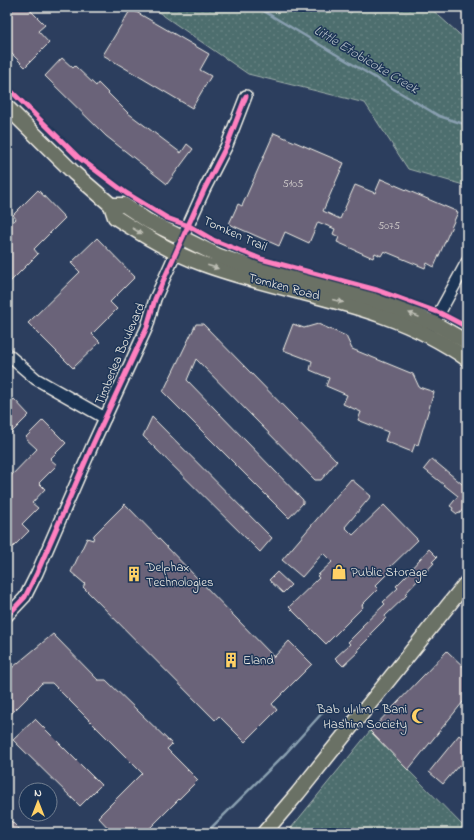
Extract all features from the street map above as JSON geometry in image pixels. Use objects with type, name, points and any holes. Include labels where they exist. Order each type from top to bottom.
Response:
[{"type":"main road","name":"Tomken Road","points":[[7,107],[74,173],[111,205],[115,217],[177,253],[220,270],[371,310],[467,342]]},
{"type":"main road","name":"Tomken Road","points":[[111,205],[124,206],[182,239],[219,256],[239,263],[364,297],[430,329],[467,359]]},
{"type":"main road","points":[[264,833],[467,582]]},
{"type":"street","name":"Timberlea Boulevard","points":[[7,616],[25,596],[30,587],[147,327],[155,299],[205,188],[227,145],[246,96]]},
{"type":"street","points":[[430,329],[467,262]]},
{"type":"street","points":[[7,354],[36,380],[105,418]]},
{"type":"green space","points":[[151,7],[340,7],[351,13],[356,7],[429,7],[467,41],[467,186],[408,169],[365,103],[248,74]]},
{"type":"green space","points":[[370,731],[467,830],[467,833],[287,833]]},
{"type":"building","points":[[7,7],[27,7],[45,25],[38,31],[49,43],[25,67],[7,49]]},
{"type":"building","points":[[131,9],[209,54],[200,70],[211,76],[192,108],[103,55]]},
{"type":"building","points":[[62,58],[73,68],[75,66],[96,86],[98,83],[128,113],[181,153],[187,144],[193,149],[167,184],[106,136],[45,76]]},
{"type":"building","points":[[274,133],[344,163],[323,211],[340,219],[355,185],[375,193],[381,179],[458,212],[434,267],[427,263],[425,268],[384,251],[381,256],[375,253],[373,258],[337,242],[339,237],[333,234],[335,229],[318,222],[309,243],[285,232],[279,246],[229,224],[238,204],[242,206]]},
{"type":"building","points":[[38,190],[65,218],[34,249],[38,254],[7,285],[7,228],[16,219],[13,215]]},
{"type":"building","points":[[97,238],[135,277],[110,302],[117,309],[92,334],[100,342],[73,368],[28,323],[80,272],[71,263]]},
{"type":"building","points":[[196,324],[203,324],[337,461],[321,480],[315,480],[196,359],[187,380],[303,500],[303,503],[289,518],[163,392]]},
{"type":"building","points":[[293,324],[304,328],[318,324],[346,336],[352,349],[413,374],[419,387],[434,392],[418,445],[415,444],[412,452],[385,441],[388,432],[358,420],[361,412],[343,404],[347,395],[326,386],[329,378],[310,370],[312,361],[283,350]]},
{"type":"building","points":[[14,399],[29,415],[7,437],[7,406]]},
{"type":"building","points":[[152,417],[272,538],[260,552],[143,436]]},
{"type":"building","points":[[43,420],[66,443],[50,459],[57,465],[39,483],[45,489],[32,503],[38,508],[22,524],[29,531],[13,547],[7,541],[7,480],[37,449],[25,438]]},
{"type":"building","points":[[432,459],[467,488],[467,504],[460,513],[457,514],[450,506],[458,496],[424,469]]},
{"type":"building","points":[[351,479],[371,496],[345,527],[353,535],[384,505],[418,540],[387,570],[389,572],[375,586],[378,589],[362,605],[363,607],[326,644],[289,607],[319,578],[317,576],[332,562],[323,553],[302,577],[282,560]]},
{"type":"building","name":"Eland","points":[[125,504],[274,657],[289,641],[312,664],[272,704],[277,710],[245,742],[219,716],[215,720],[83,587],[85,584],[71,572],[87,538],[93,540],[94,535]]},
{"type":"building","points":[[429,549],[437,557],[432,562],[434,563],[405,594],[407,595],[385,616],[386,618],[358,649],[359,651],[343,666],[335,658],[350,644],[348,642],[363,627],[362,626],[385,604],[383,602],[398,588],[396,586],[411,571],[410,570]]},
{"type":"building","points":[[277,572],[291,585],[283,593],[269,580]]},
{"type":"building","points":[[53,634],[98,680],[106,680],[172,744],[167,749],[198,780],[145,833],[113,833],[98,817],[142,773],[52,683],[42,683],[7,718],[7,672]]},
{"type":"building","name":"Bab ul Ilm - Bani Hashim Society","points":[[447,651],[467,670],[467,697],[408,770],[370,731]]},
{"type":"building","points":[[35,719],[101,785],[80,806],[58,784],[58,782],[56,782],[13,740]]},
{"type":"building","points":[[459,735],[467,742],[467,771],[459,765],[443,784],[429,772]]},
{"type":"building","points":[[7,817],[23,833],[7,833]]},
{"type":"waterway","name":"Little Etobicoke Creek","points":[[257,7],[439,116],[467,125]]},
{"type":"waterway","points":[[206,833],[286,753],[323,712]]},
{"type":"cycle path","name":"Tomken Trail","points":[[7,87],[78,157],[126,193],[167,218],[189,226],[213,240],[261,259],[377,290],[440,313],[467,327]]},
{"type":"cycle path","points":[[7,616],[25,597],[37,573],[93,444],[147,327],[155,299],[205,188],[227,145],[246,96]]},
{"type":"place","name":"Public Storage","points":[[339,572]]},
{"type":"place","name":"Delphax Technologies","points":[[134,574]]},
{"type":"place","name":"Eland","points":[[231,660]]},
{"type":"place","name":"Bab ul Ilm - Bani Hashim Society","points":[[419,716]]}]
